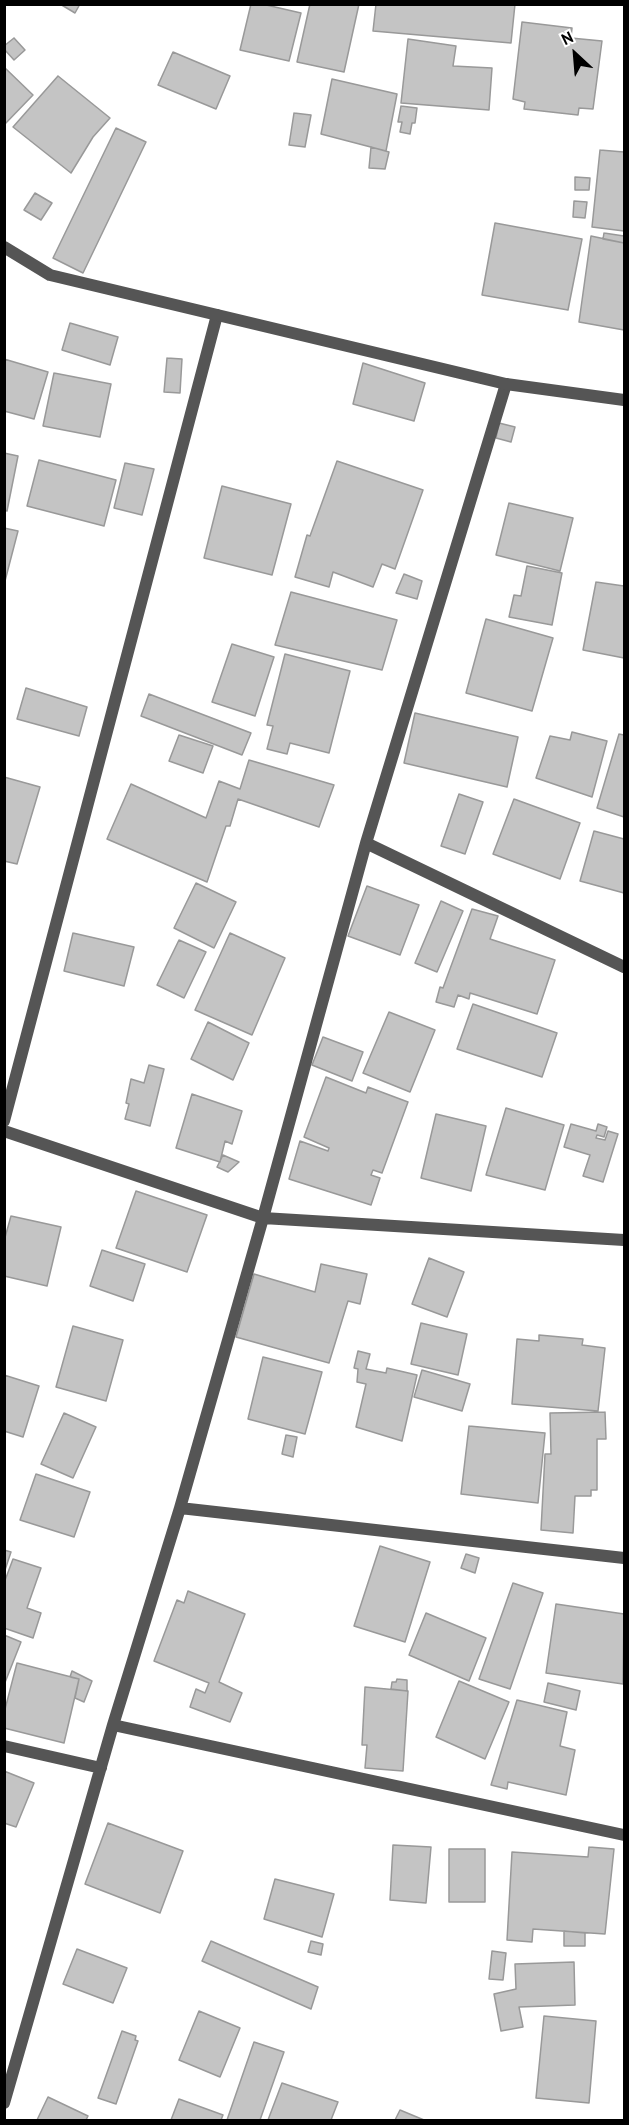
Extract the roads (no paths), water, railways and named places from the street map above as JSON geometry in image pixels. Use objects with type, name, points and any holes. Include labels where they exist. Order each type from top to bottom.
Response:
[{"type":"street","points":[[4,247],[50,275],[506,384],[624,400]]},
{"type":"street","points":[[4,1121],[217,315]]},
{"type":"street","points":[[4,2103],[113,1725],[180,1508],[263,1218],[366,843],[506,384]]},
{"type":"street","points":[[366,843],[624,967]]},
{"type":"street","points":[[4,1131],[263,1218],[624,1240]]},
{"type":"street","points":[[180,1508],[624,1558]]},
{"type":"street","points":[[113,1725],[624,1835]]},
{"type":"street","points":[[4,1746],[101,1768]]}]
